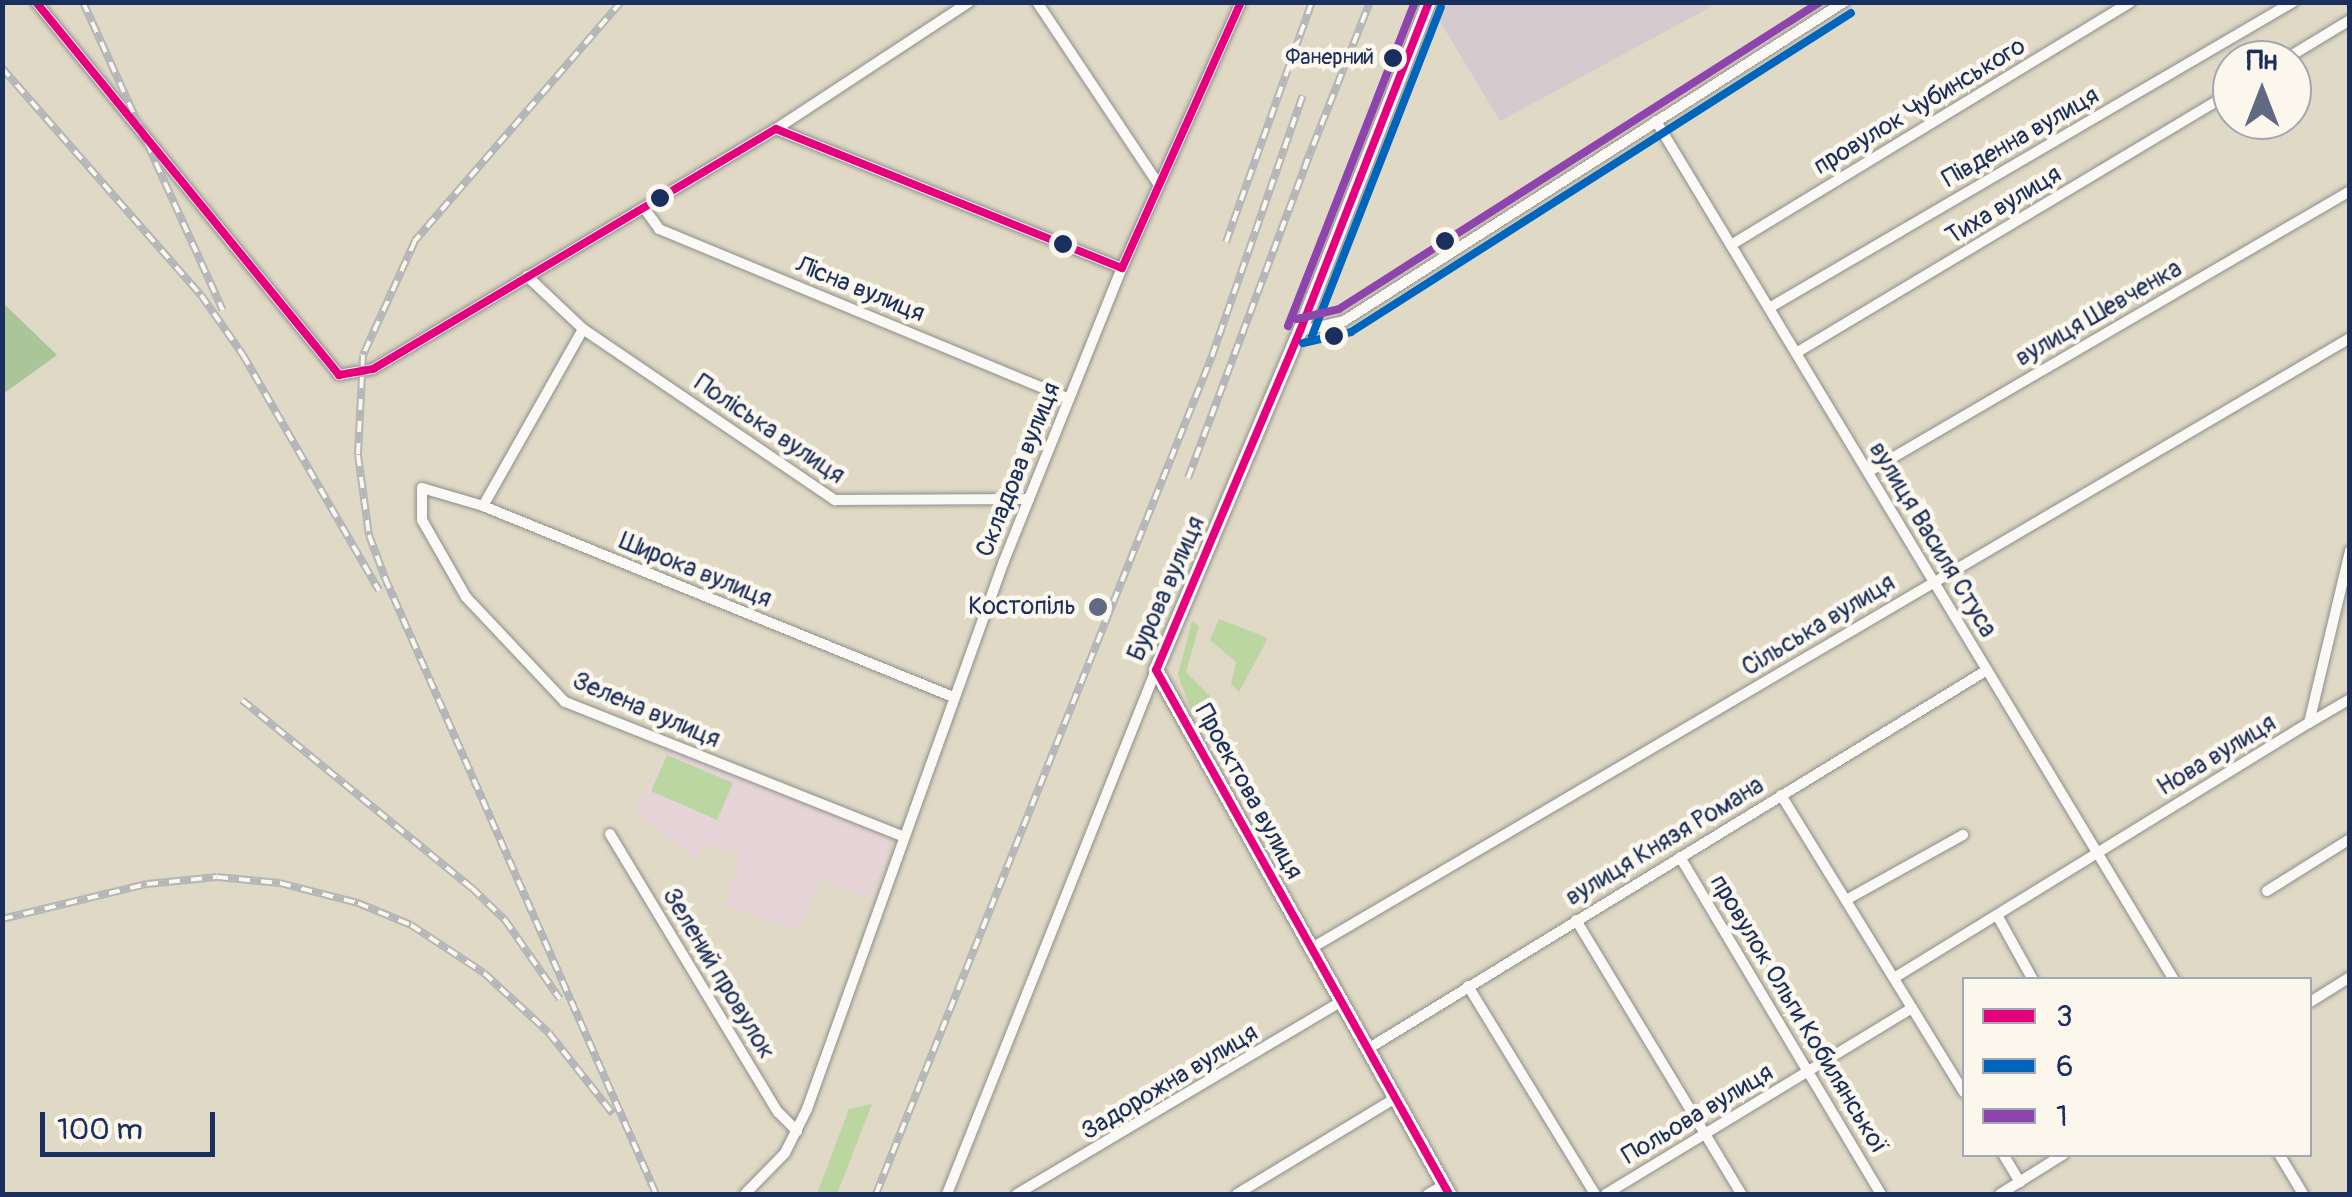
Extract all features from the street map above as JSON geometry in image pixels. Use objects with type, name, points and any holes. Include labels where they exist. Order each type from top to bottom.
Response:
[{"type":"main road","name":"Бурова вулиця","points":[[1156,670],[1300,331],[1429,2]]},
{"type":"main road","name":"Проектова вулиця","points":[[1156,670],[1392,1100],[1447,1190]]},
{"type":"street","points":[[36,2],[338,375],[373,369],[776,129],[969,2]]},
{"type":"street","points":[[1037,2],[1159,185]]},
{"type":"street","name":"Складова вулиця","points":[[745,1194],[772,1170],[797,1131],[952,696],[1029,500],[1122,268],[1242,2]]},
{"type":"street","points":[[1300,331],[1344,322],[1844,2]]},
{"type":"street","name":"провулок Чубинського","points":[[1731,245],[2130,2]]},
{"type":"street","name":"Південна вулиця","points":[[1769,308],[2294,2]]},
{"type":"street","points":[[2312,43],[2350,20]]},
{"type":"street","name":"Тиха вулиця","points":[[1796,353],[2212,104]]},
{"type":"street","name":"вулиця Василя Стуса","points":[[1656,121],[2172,977]]},
{"type":"street","points":[[776,129],[1122,268]]},
{"type":"street","name":"вулиця Шевченка","points":[[1868,472],[2350,191]]},
{"type":"street","name":"Лісна вулиця","points":[[644,208],[659,228],[1069,399]]},
{"type":"street","name":"Поліська вулиця","points":[[527,276],[584,329],[835,500],[1029,500]]},
{"type":"street","points":[[483,506],[584,329]]},
{"type":"street","name":"Сільська вулиця","points":[[1310,949],[2350,338]]},
{"type":"street","name":"Широка вулиця","points":[[422,488],[483,506],[952,696]]},
{"type":"street","name":"Зелена вулиця","points":[[422,488],[422,520],[466,596],[565,702],[902,836]]},
{"type":"street","name":"Нова вулиця","points":[[2098,853],[2310,723],[2350,550]]},
{"type":"street","name":"Бурова вулиця","points":[[947,1194],[1156,670]]},
{"type":"street","name":"вулиця Князя Романа","points":[[1366,1050],[1986,670]]},
{"type":"street","points":[[2310,723],[2350,699]]},
{"type":"street","points":[[1781,795],[1962,1089]]},
{"type":"street","name":"Зелений провулок","points":[[610,834],[778,1112],[797,1131]]},
{"type":"street","points":[[1846,900],[1963,834]]},
{"type":"street","points":[[2267,891],[2350,839]]},
{"type":"street","points":[[1894,978],[2098,853]]},
{"type":"street","name":"провулок Ольги Кобилянської","points":[[1680,856],[1881,1194]]},
{"type":"street","points":[[1997,915],[2031,977]]},
{"type":"street","points":[[1576,920],[1741,1194]]},
{"type":"street","points":[[2312,1001],[2350,977]]},
{"type":"street","points":[[1468,986],[1595,1194]]},
{"type":"street","name":"Задорожна вулиця","points":[[1017,1194],[1341,1002]]},
{"type":"street","name":"Польова вулиця","points":[[1606,1194],[1912,1008]]},
{"type":"street","points":[[1237,1194],[1392,1100]]},
{"type":"street","points":[[2005,1157],[2020,1182]]},
{"type":"street","points":[[2000,1194],[2059,1157]]},
{"type":"street","points":[[2281,1157],[2304,1194]]},
{"type":"street","points":[[1428,1194],[1447,1190]]},
{"type":"shaded area","points":[[1444,2],[1718,3],[1500,121],[1438,18]]},
{"type":"shaded area","points":[[669,749],[893,836],[871,899],[821,879],[799,931],[725,905],[741,855],[703,844],[698,861],[634,810]]},
{"type":"green space","points":[[3,303],[57,355],[2,394]]},
{"type":"green space","points":[[1219,619],[1268,638],[1239,692],[1231,684],[1236,662],[1210,640]]},
{"type":"green space","points":[[1192,621],[1199,626],[1186,672],[1210,696],[1193,716],[1178,675]]},
{"type":"green space","points":[[667,755],[733,783],[717,820],[651,791]]},
{"type":"green space","points":[[872,1104],[837,1194],[817,1194],[849,1109]]},
{"type":"railway","points":[[83,2],[223,310]]},
{"type":"railway","points":[[621,2],[415,241],[363,355],[358,455],[369,535],[385,578],[656,1194]]},
{"type":"railway","points":[[1226,242],[1312,2]]},
{"type":"railway","points":[[1305,166],[1370,2]]},
{"type":"railway","points":[[2,68],[201,295],[243,355],[379,591]]},
{"type":"railway","points":[[876,1194],[1212,356],[1303,95]]},
{"type":"railway","points":[[1188,478],[1309,156]]},
{"type":"railway","points":[[242,700],[472,888],[505,920],[560,999]]},
{"type":"railway","points":[[2,919],[147,884],[217,877],[280,883],[358,903],[411,925],[484,973],[549,1033],[613,1114]]},
{"type":"transit line","name":"3","points":[[36,2],[339,375],[373,369],[776,129],[1122,268],[1241,2]]},
{"type":"transit line","name":"1","points":[[1288,326],[1415,2]]},
{"type":"transit line","name":"3","points":[[1429,2],[1300,331],[1156,670],[1449,1194]]},
{"type":"transit line","name":"1","points":[[1297,319],[1339,309],[1820,2]]},
{"type":"transit line","name":"6","points":[[1312,336],[1441,7]]},
{"type":"transit line","name":"6","points":[[1303,343],[1351,332],[1851,13]]},
{"type":"place","name":"Фанерний","points":[[1393,58]]},
{"type":"place","name":"Костопіль","points":[[1098,607]]}]
